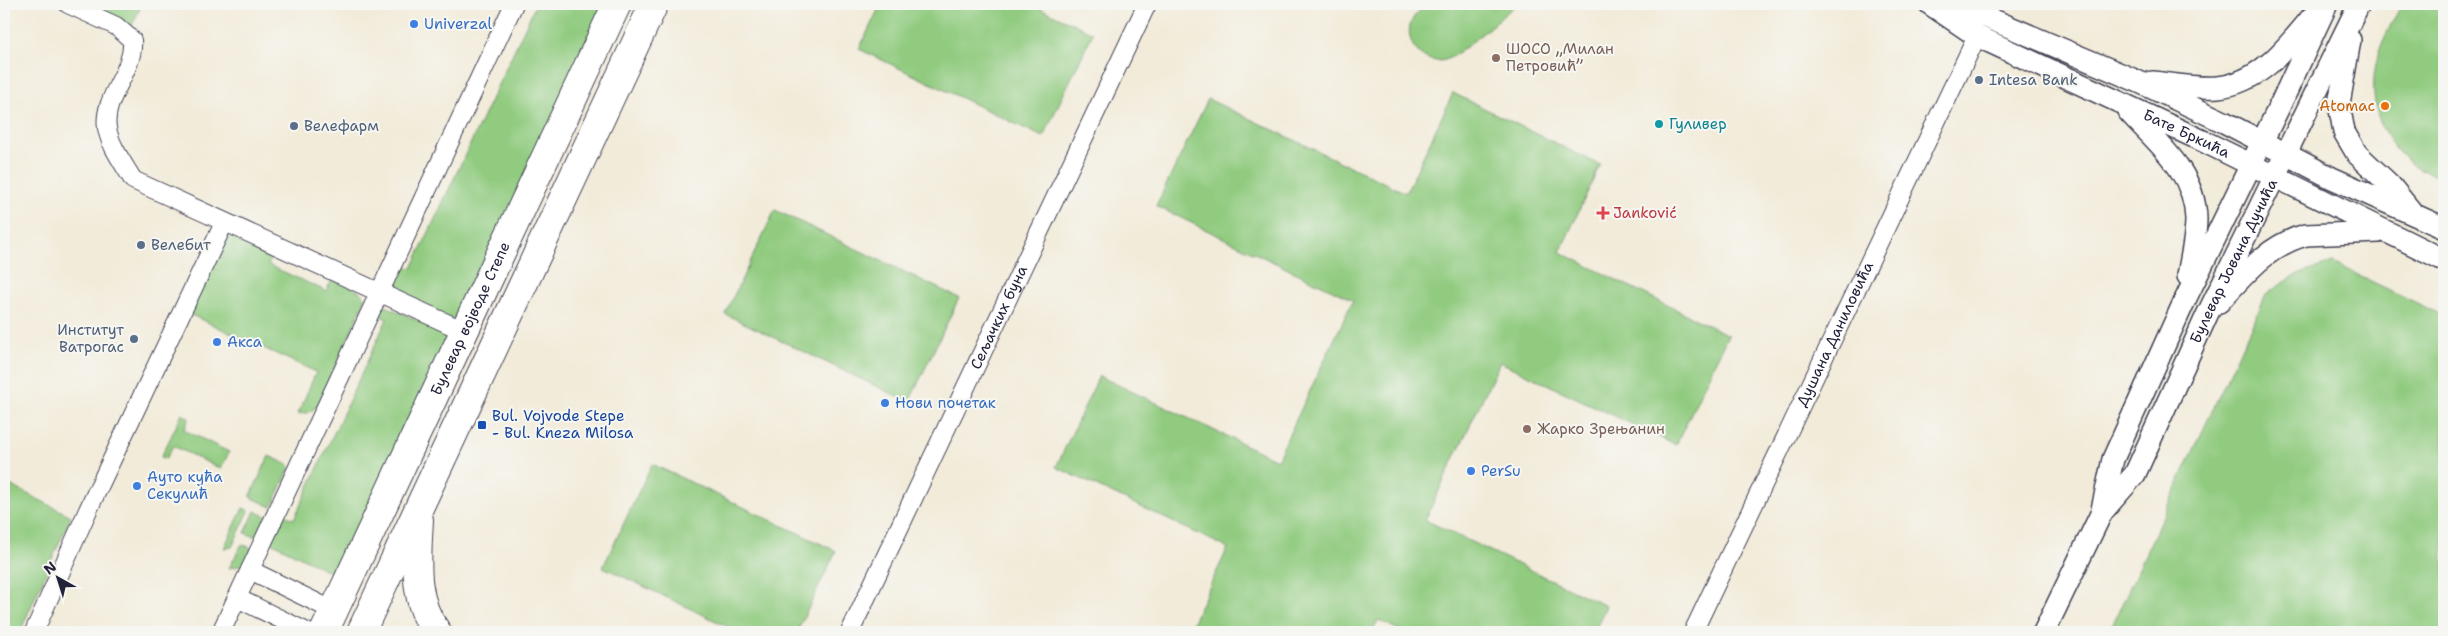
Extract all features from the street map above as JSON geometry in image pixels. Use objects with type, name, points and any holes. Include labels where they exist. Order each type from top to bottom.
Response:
[{"type":"main road","name":"Булевар војводе Степе","points":[[329,621],[618,4]]},
{"type":"main road","points":[[329,621],[368,630],[419,509],[654,4]]},
{"type":"main road","points":[[419,509],[417,584],[428,622],[437,632]]},
{"type":"street","points":[[68,4],[116,26],[132,40],[133,50],[130,60],[106,114],[107,129],[112,142],[133,180],[379,294],[464,331]]},
{"type":"street","points":[[221,632],[514,4]]},
{"type":"street","name":"Сељачких буна","points":[[850,632],[1147,4]]},
{"type":"street","name":"Бате Бркића","points":[[1930,4],[1986,17],[2137,81],[2332,178],[2444,228]]},
{"type":"street","name":"Бате Бркића","points":[[1930,4],[1977,36],[2251,165],[2444,260]]},
{"type":"street","points":[[2137,81],[2217,87],[2240,82],[2267,66],[2288,46],[2325,4]]},
{"type":"street","name":"Булевар Јована Дучића","points":[[2044,632],[2101,514],[2113,459],[2184,302],[2262,142],[2325,4]]},
{"type":"street","points":[[2357,7],[2340,89],[2342,122],[2348,140],[2357,154],[2390,185],[2414,215]]},
{"type":"street","name":"Булевар Јована Дучића","points":[[2101,514],[2135,474],[2207,314],[2357,7]]},
{"type":"street","name":"Душана Даниловића","points":[[1693,632],[1977,36]]},
{"type":"street","points":[[2121,103],[2176,163],[2186,178],[2193,198],[2195,234],[2184,302]]},
{"type":"street","points":[[34,632],[88,510],[224,222]]},
{"type":"street","points":[[2207,314],[2256,263],[2290,240],[2306,234],[2383,231]]},
{"type":"street","points":[[250,570],[329,621]]},
{"type":"street","points":[[237,598],[307,632]]},
{"type":"green space","points":[[79,4],[142,4],[131,28]]},
{"type":"green space","points":[[536,4],[612,4],[468,312],[452,320],[387,291],[399,264],[412,268]]},
{"type":"green space","points":[[881,4],[1031,4],[1093,33],[1043,137],[859,49]]},
{"type":"green space","points":[[1428,4],[1517,4],[1452,57],[1437,61],[1422,56],[1416,50],[1410,36],[1412,20]]},
{"type":"green space","points":[[2402,4],[2444,4],[2444,180],[2415,166],[2396,149],[2387,138],[2376,110],[2374,96],[2375,66],[2389,28]]},
{"type":"green space","points":[[1453,93],[1600,165],[1560,252],[1728,335],[1676,445],[1500,362],[1425,520],[1606,606],[1594,632],[1403,632],[1378,620],[1372,632],[1188,632],[1228,548],[1056,467],[1099,376],[1277,460],[1353,300],[1156,206],[1208,99],[1406,193]]},
{"type":"green space","points":[[775,210],[959,298],[909,402],[725,314]]},
{"type":"green space","points":[[231,234],[274,249],[268,265],[326,291],[334,276],[363,294],[365,300],[317,407],[307,413],[298,414],[316,372],[189,314],[227,236]]},
{"type":"green space","points":[[2333,263],[2444,316],[2444,632],[2109,632],[2266,295],[2298,275]]},
{"type":"green space","points":[[379,303],[443,332],[448,338],[344,579],[269,541],[282,514],[294,519],[387,319],[374,313]]},
{"type":"green space","points":[[182,414],[189,418],[184,430],[229,452],[221,469],[173,446],[166,459],[161,457]]},
{"type":"green space","points":[[269,456],[289,465],[290,468],[272,507],[250,497]]},
{"type":"green space","points":[[652,464],[836,551],[797,632],[739,632],[603,567]]},
{"type":"green space","points":[[4,482],[71,516],[20,632],[4,632]]},
{"type":"green space","points":[[243,508],[249,511],[232,547],[224,548]]},
{"type":"green space","points":[[255,511],[268,517],[258,538],[245,533]]},
{"type":"green space","points":[[242,544],[253,549],[244,565],[229,568]]},
{"type":"place","name":"Univerzal","points":[[414,24]]},
{"type":"place","name":"ШОСО „Милан Петровић”","points":[[1496,58]]},
{"type":"place","name":"Intesa Bank","points":[[1979,80]]},
{"type":"place","name":"Atomac","points":[[2385,106]]},
{"type":"place","name":"Гуливер","points":[[1659,124]]},
{"type":"place","name":"Велефарм","points":[[294,126]]},
{"type":"place","name":"Janković","points":[[1603,213]]},
{"type":"place","name":"Велебит","points":[[141,245]]},
{"type":"place","name":"Институт Ватрогас","points":[[134,339]]},
{"type":"place","name":"Акса","points":[[217,342]]},
{"type":"place","name":"Нови почетак","points":[[885,403]]},
{"type":"place","name":"Bul. Vojvode Stepe - Bul. Kneza Milosa","points":[[482,425]]},
{"type":"place","name":"Жарко Зрењанин","points":[[1527,429]]},
{"type":"place","name":"PerSu","points":[[1471,471]]},
{"type":"place","name":"Ауто кућа Секулић","points":[[137,486]]}]
